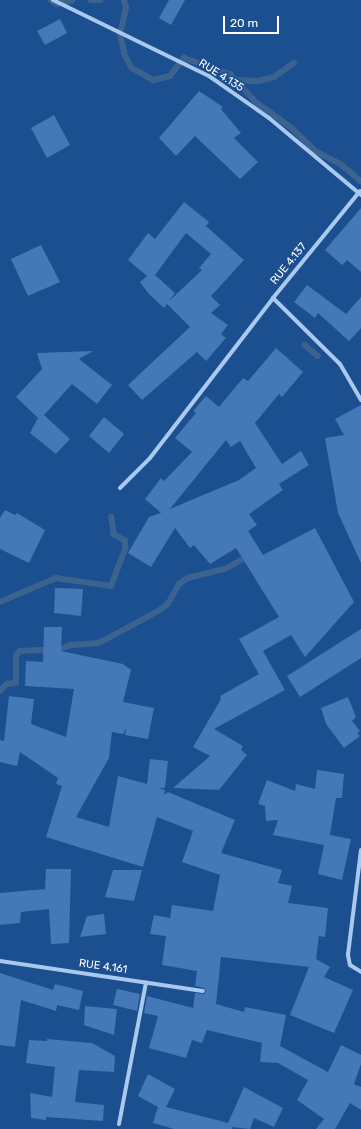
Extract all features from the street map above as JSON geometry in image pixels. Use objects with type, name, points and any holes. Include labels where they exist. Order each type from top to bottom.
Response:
[{"type":"street","name":"RUE 4.135","points":[[53,0],[209,76],[269,118],[360,193]]},
{"type":"street","name":"RUE 4.137","points":[[360,193],[273,298],[340,364],[361,400]]},
{"type":"street","points":[[120,488],[150,458],[273,298]]},
{"type":"street","points":[[361,850],[348,955],[350,965],[361,972]]},
{"type":"street","name":"RUE 4.161","points":[[0,961],[202,991]]},
{"type":"street","points":[[119,1124],[146,983]]},
{"type":"building","points":[[169,0],[185,0],[171,25],[159,18]]},
{"type":"building","points":[[60,19],[67,33],[45,45],[37,31]]},
{"type":"building","points":[[199,91],[223,107],[221,109],[241,133],[234,138],[258,162],[240,179],[195,136],[176,156],[159,138]]},
{"type":"building","points":[[54,115],[70,145],[47,158],[31,128]]},
{"type":"building","points":[[184,202],[209,222],[206,226],[244,260],[211,296],[220,305],[211,313],[228,325],[221,334],[226,338],[206,361],[197,352],[142,400],[128,385],[190,327],[167,304],[164,308],[148,293],[140,282],[147,276],[128,260],[148,233],[155,239]],"holes":[[[186,233],[211,254],[199,268],[202,270],[169,301],[175,293],[155,275]]]},
{"type":"building","points":[[361,208],[361,272],[347,260],[342,265],[325,250]]},
{"type":"building","points":[[41,245],[60,282],[28,296],[11,259]]},
{"type":"building","points":[[307,285],[346,314],[361,297],[361,328],[349,341],[318,313],[315,318],[294,302]]},
{"type":"building","points":[[276,348],[303,372],[282,397],[279,394],[255,423],[282,464],[301,451],[309,465],[279,484],[283,490],[249,514],[257,525],[248,531],[263,555],[315,528],[354,602],[305,657],[291,635],[263,651],[285,690],[214,729],[243,746],[241,750],[247,755],[219,790],[173,788],[210,756],[193,747],[221,699],[220,696],[259,674],[239,639],[279,617],[236,548],[210,564],[194,545],[190,548],[175,528],[151,567],[128,553],[149,517],[161,513],[145,499],[161,478],[164,481],[192,452],[175,438],[196,413],[193,411],[206,396],[219,407],[243,378],[248,381]],"holes":[[[226,440],[231,447],[240,441],[256,468],[239,480],[170,509]]]},
{"type":"building","points":[[93,351],[79,359],[112,385],[97,404],[72,384],[44,415],[70,439],[56,454],[30,433],[38,418],[16,397],[42,369],[37,353]]},
{"type":"building","points":[[361,405],[361,563],[338,513],[325,438],[344,435],[335,419]]},
{"type":"building","points":[[104,417],[124,434],[109,453],[89,436]]},
{"type":"building","points":[[5,510],[15,515],[17,513],[45,530],[29,563],[0,549],[0,518]]},
{"type":"building","points":[[55,588],[83,589],[81,616],[54,613]]},
{"type":"building","points":[[44,627],[62,627],[61,651],[123,664],[131,670],[123,702],[154,708],[148,739],[125,735],[126,728],[123,734],[112,732],[109,758],[76,817],[109,827],[118,776],[147,784],[150,759],[168,761],[165,788],[159,788],[165,790],[164,795],[168,792],[235,820],[221,853],[282,870],[278,883],[292,886],[288,903],[328,908],[325,937],[319,936],[316,959],[330,967],[324,977],[353,990],[334,1033],[290,1015],[309,967],[221,957],[216,1004],[244,1012],[245,1007],[286,1015],[280,1046],[328,1072],[341,1045],[361,1055],[361,1064],[354,1084],[361,1087],[361,1110],[350,1103],[335,1129],[316,1129],[324,1119],[297,1100],[308,1080],[278,1063],[260,1062],[262,1043],[207,1030],[202,1043],[192,1040],[186,1058],[149,1048],[158,1016],[144,1013],[147,996],[193,1008],[195,993],[204,994],[206,991],[204,988],[195,986],[197,971],[162,965],[166,936],[150,934],[154,915],[170,918],[172,905],[213,911],[220,875],[182,862],[193,831],[157,817],[143,867],[46,837],[62,786],[56,784],[58,778],[20,752],[17,766],[0,762],[0,740],[4,741],[9,696],[34,699],[31,724],[66,737],[74,689],[25,686],[26,661],[43,662]]},
{"type":"building","points":[[361,629],[361,658],[300,697],[287,676]]},
{"type":"building","points":[[348,697],[356,717],[352,721],[360,731],[357,733],[360,736],[344,748],[326,724],[321,708]]},
{"type":"building","points":[[317,770],[344,774],[342,798],[336,798],[330,835],[351,839],[342,880],[318,874],[324,845],[273,835],[278,820],[266,821],[265,806],[258,804],[267,780],[295,791],[296,784],[315,789]]},
{"type":"building","points":[[46,869],[71,869],[69,943],[51,944],[49,909],[21,912],[20,923],[0,925],[0,893],[45,889]]},
{"type":"building","points":[[113,870],[142,870],[134,901],[105,897]]},
{"type":"building","points":[[104,914],[106,934],[80,937],[87,916]]},
{"type":"building","points":[[0,973],[53,990],[55,984],[83,991],[79,1010],[57,1005],[56,1011],[21,1000],[15,1047],[0,1045]]},
{"type":"building","points":[[117,989],[140,994],[137,1011],[113,1005]]},
{"type":"building","points":[[85,1006],[117,1009],[114,1035],[84,1025]]},
{"type":"building","points":[[47,1039],[92,1043],[115,1056],[114,1072],[79,1070],[75,1102],[104,1105],[103,1121],[46,1117],[46,1120],[31,1118],[30,1093],[52,1097],[55,1067],[26,1063],[29,1040],[47,1041]]},
{"type":"building","points":[[148,1074],[175,1089],[166,1107],[228,1123],[244,1087],[283,1108],[274,1127],[254,1118],[250,1129],[232,1127],[232,1129],[174,1129],[153,1123],[158,1107],[138,1096]]},
{"type":"waterway","points":[[51,0],[57,4],[73,0]]},
{"type":"waterway","points":[[91,0],[100,0]]},
{"type":"waterway","points":[[124,0],[126,8],[120,34],[124,52]]},
{"type":"waterway","points":[[124,53],[132,68],[154,80],[170,76],[184,58],[230,74],[256,102],[292,128],[317,152],[342,165],[361,181]]},
{"type":"waterway","points":[[237,80],[259,81],[274,77],[294,63]]},
{"type":"waterway","points":[[305,345],[318,356]]},
{"type":"waterway","points":[[0,602],[56,578],[111,586],[125,549],[125,541],[114,535],[111,517]]},
{"type":"waterway","points":[[0,691],[7,684],[16,683],[16,656],[20,651],[60,649],[71,645],[97,643],[105,640],[160,610],[168,604],[179,584],[188,578],[225,569],[241,560]]}]
